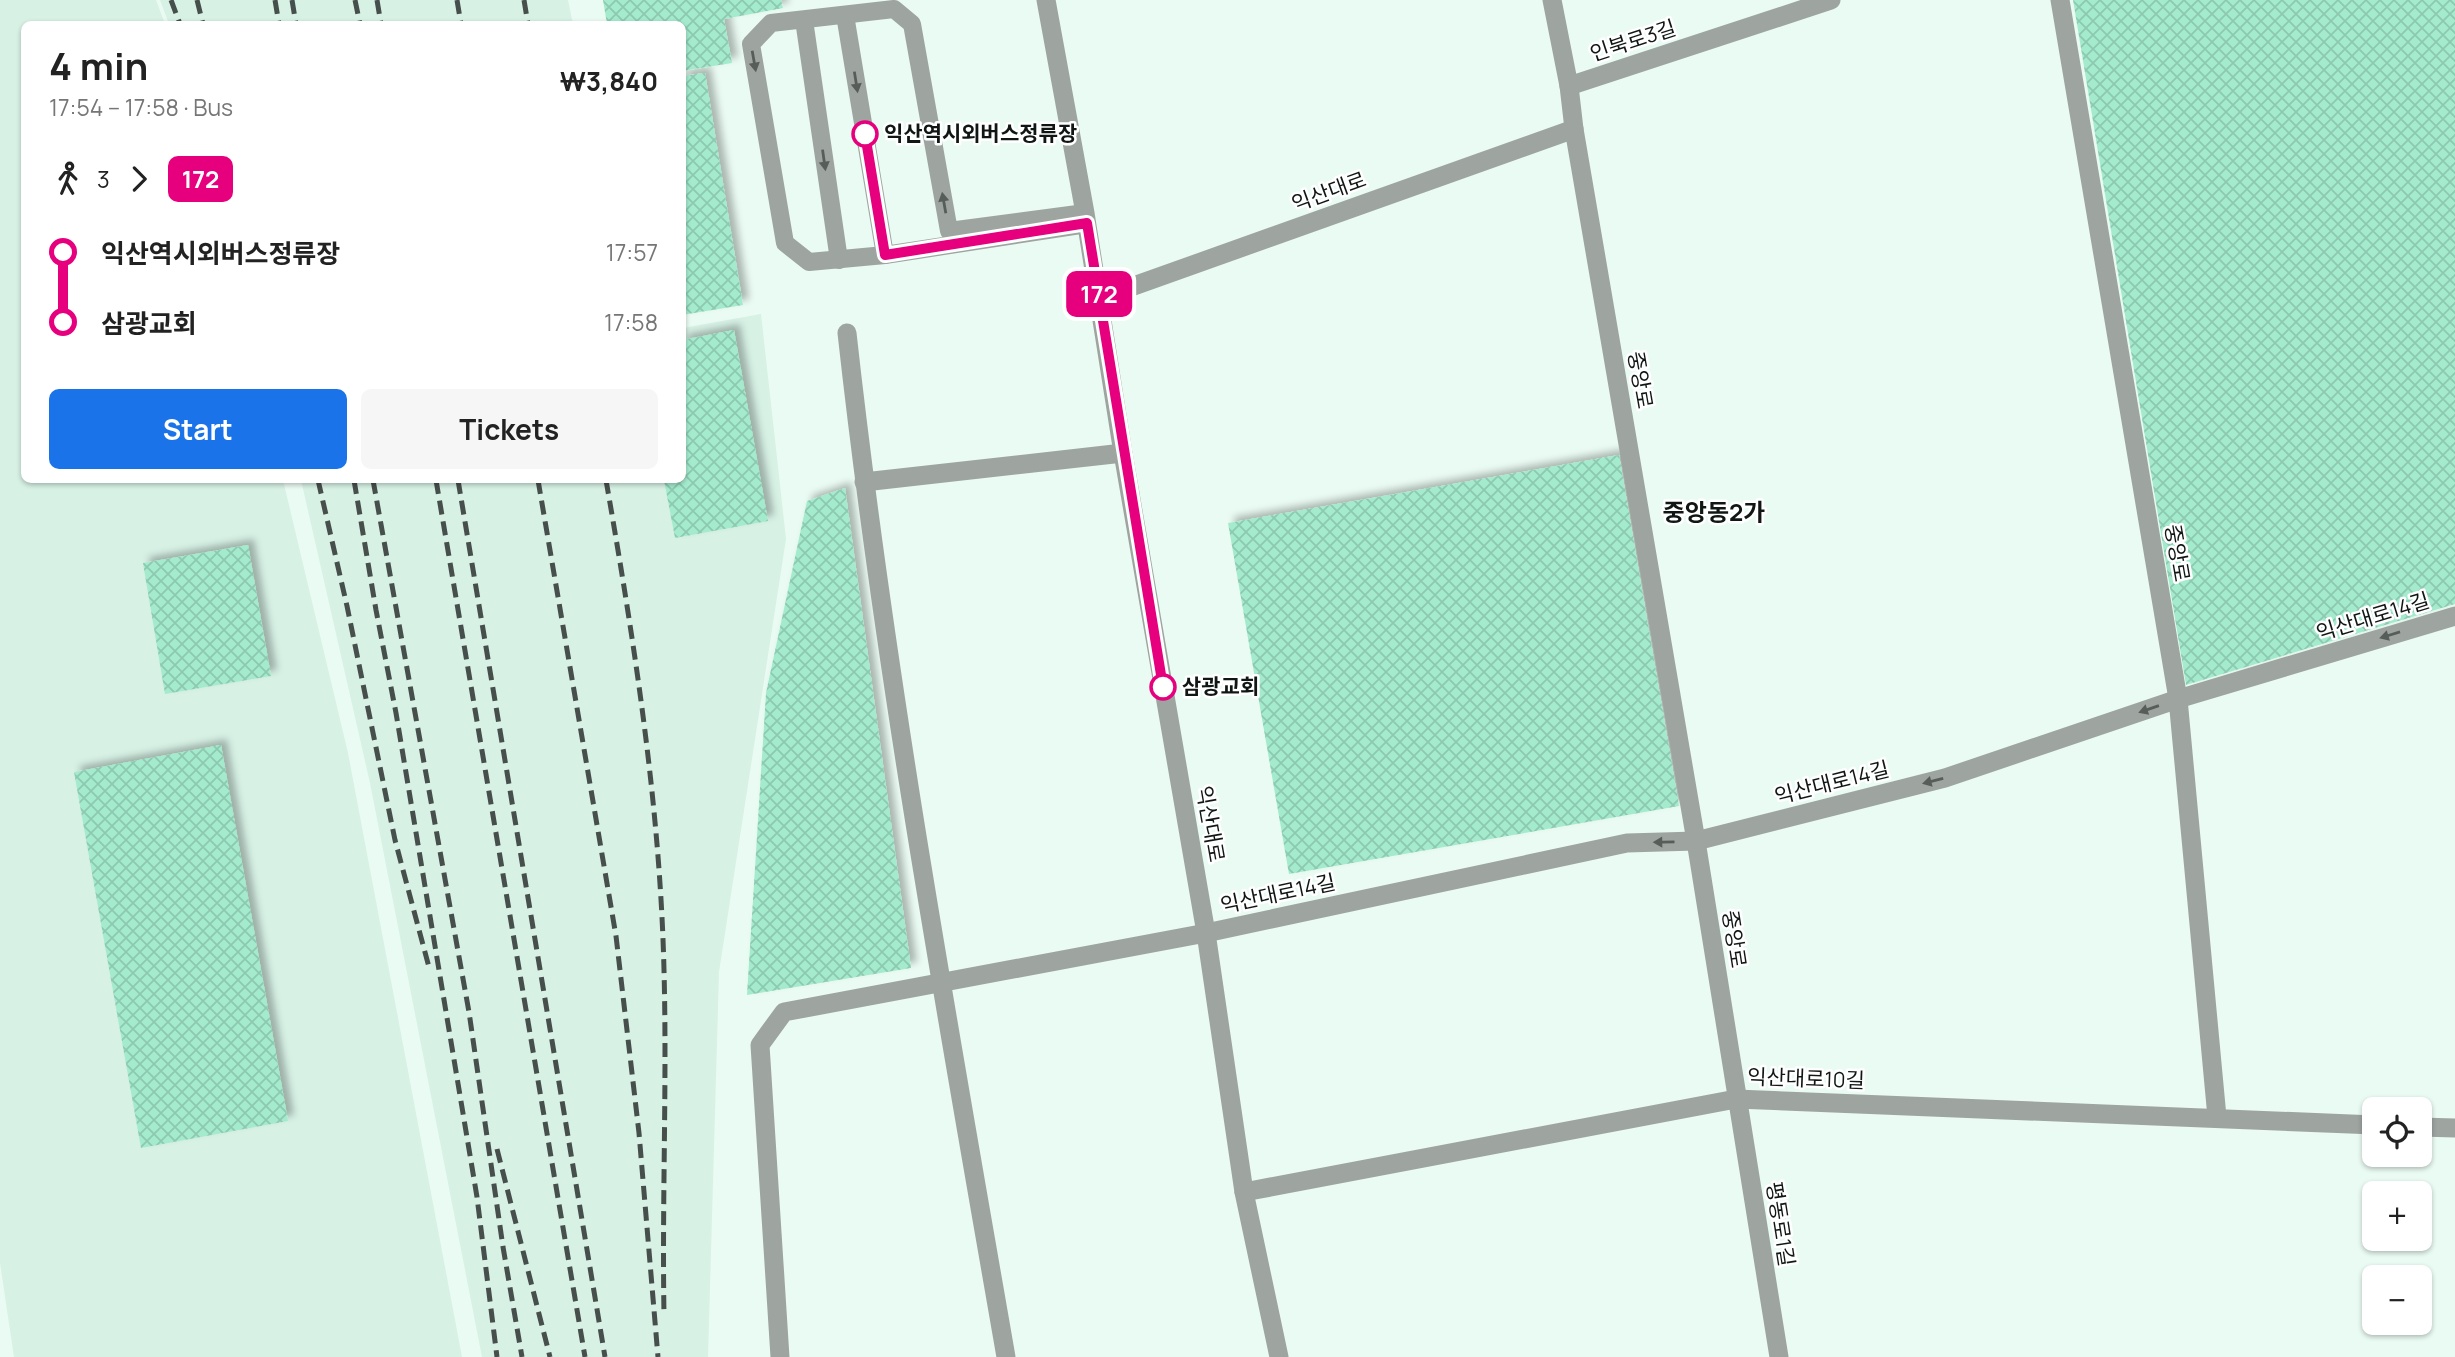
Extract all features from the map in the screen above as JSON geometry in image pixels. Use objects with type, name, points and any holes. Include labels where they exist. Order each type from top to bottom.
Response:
[{"type":"street","name":"익산대로","points":[[1046,0],[1100,298],[1123,453],[1206,933],[1244,1192],[1279,1357]]},
{"type":"street","name":"중앙로","points":[[1552,0],[1569,86],[1574,129],[1696,841],[1736,1099]]},
{"type":"street","name":"인북로3길","points":[[1569,86],[1831,0]]},
{"type":"street","name":"중앙로","points":[[2060,0],[2178,699],[2217,1117]]},
{"type":"street","name":"익산대로","points":[[1100,298],[1574,129]]},
{"type":"street","points":[[848,332],[864,482],[941,983],[1006,1357]]},
{"type":"street","points":[[864,482],[1123,453]]},
{"type":"street","name":"익산대로14길","points":[[780,1357],[760,1045],[783,1012],[1206,933],[1627,843],[1696,841],[1945,778],[2178,699],[2455,615]]},
{"type":"street","name":"익산대로10길","points":[[1244,1192],[1736,1099],[2362,1124]]},
{"type":"street","name":"평동로1길","points":[[1736,1099],[1779,1357]]},
{"type":"street","points":[[2432,1127],[2455,1128]]},
{"type":"lane","points":[[894,9],[912,24],[949,231],[1086,218],[885,255],[809,262],[785,243],[751,44],[771,23],[894,9]]},
{"type":"lane","points":[[845,15],[885,255]]},
{"type":"lane","points":[[804,20],[839,260]]},
{"type":"shaded area","points":[[0,0],[156,0],[164,21],[21,21],[21,483],[284,483],[348,753],[462,1357],[14,1357],[0,1263]]},
{"type":"shaded area","points":[[160,0],[568,0],[572,21],[168,21]]},
{"type":"shaded area","points":[[761,314],[786,539],[719,972],[708,1357],[482,1357],[370,783],[302,483],[686,483],[686,327]]},
{"type":"building","points":[[603,0],[781,0],[783,8],[724,19],[732,63],[686,70],[686,21],[606,21]]},
{"type":"building","points":[[2073,0],[2455,0],[2455,604],[2186,685]]},
{"type":"building","points":[[705,73],[743,305],[686,314],[686,75]]},
{"type":"building","points":[[734,330],[768,521],[675,538],[665,483],[686,483],[686,339]]},
{"type":"building","points":[[1619,455],[1679,806],[1289,874],[1228,523]]},
{"type":"building","points":[[845,488],[911,968],[747,995],[766,693],[807,501]]},
{"type":"building","points":[[248,545],[271,676],[165,694],[143,563]]},
{"type":"building","points":[[221,745],[288,1121],[141,1148],[74,772]]},
{"type":"railway","points":[[171,0],[179,21]]},
{"type":"railway","points":[[197,0],[202,21]]},
{"type":"railway","points":[[275,0],[278,21]]},
{"type":"railway","points":[[292,0],[296,21]]},
{"type":"railway","points":[[355,0],[359,21]]},
{"type":"railway","points":[[377,0],[380,21]]},
{"type":"railway","points":[[457,0],[460,21]]},
{"type":"railway","points":[[524,0],[528,21]]},
{"type":"railway","points":[[319,483],[395,840],[430,971]]},
{"type":"railway","points":[[355,483],[477,1197],[497,1357]]},
{"type":"railway","points":[[374,483],[469,1012],[522,1357]]},
{"type":"railway","points":[[437,483],[585,1357]]},
{"type":"railway","points":[[459,483],[605,1357]]},
{"type":"railway","points":[[539,483],[616,936],[639,1133],[658,1357]]},
{"type":"railway","points":[[606,483],[644,723],[662,908],[665,1013],[664,1315]]},
{"type":"railway","points":[[497,1149],[550,1357]]},
{"type":"bus line","name":"172","points":[[865,134],[885,255],[1087,223],[1163,687]]},
{"type":"place","name":"익산역시외버스정류장","points":[[865,134]]},
{"type":"place","name":"삼광교회","points":[[1163,687]]},
{"type":"district","name":"중앙동2가","points":[[1714,513]]}]
